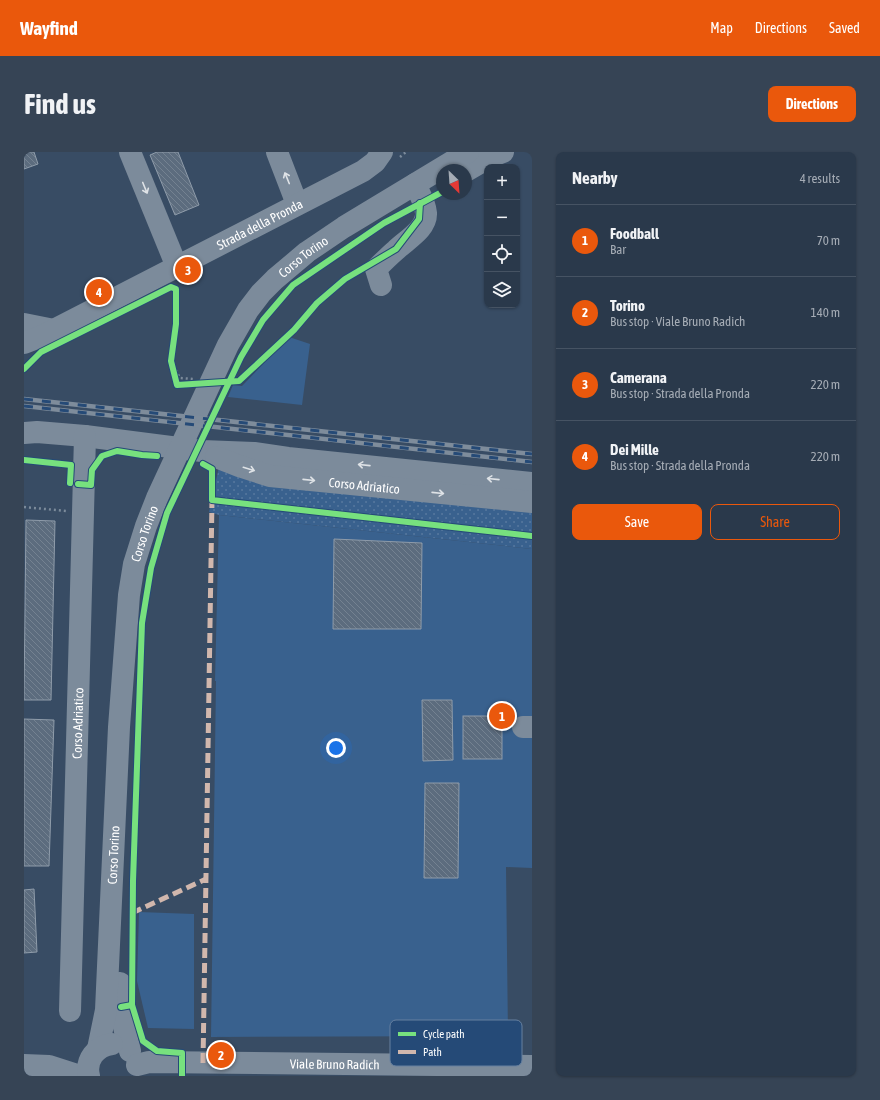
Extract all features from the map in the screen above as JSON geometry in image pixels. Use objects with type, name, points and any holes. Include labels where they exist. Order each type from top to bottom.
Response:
[{"type":"street","points":[[130,152],[176,267]]},
{"type":"street","points":[[277,152],[297,204]]},
{"type":"street","name":"Strada della Pronda","points":[[24,343],[54,330],[363,171],[375,162],[382,152]]},
{"type":"street","name":"Corso Torino","points":[[134,1064],[122,1019],[119,969],[128,790],[139,609],[144,577],[166,491],[210,383],[266,306],[295,276],[317,259],[418,190],[468,152]]},
{"type":"street","points":[[472,168],[490,157],[503,152]]},
{"type":"street","name":"Corso Torino","points":[[418,190],[436,186]]},
{"type":"street","points":[[381,285],[376,269],[396,249],[412,237],[425,222],[426,213],[424,201],[418,190]]},
{"type":"street","points":[[24,324],[54,330]]},
{"type":"street","name":"Corso Torino","points":[[89,1076],[89,1062],[95,1052],[107,1004],[119,727],[129,595],[134,564],[146,526],[166,491],[227,360]]},
{"type":"street","name":"Corso Adriatico","points":[[31,432],[85,436],[202,450],[254,453],[532,483]]},
{"type":"street","name":"Corso Adriatico","points":[[70,1011],[85,436]]},
{"type":"street","name":"Corso Adriatico","points":[[202,450],[239,466],[270,476],[532,502]]},
{"type":"street","points":[[49,1066],[95,1052],[110,1044],[119,1044],[134,1064]]},
{"type":"street","name":"Viale Bruno Radich","points":[[134,1064],[149,1062],[390,1065]]},
{"type":"street","points":[[24,1065],[49,1066],[80,1076]]},
{"type":"street","name":"Viale Bruno Radich","points":[[522,1066],[532,1066]]},
{"type":"path","points":[[172,354],[171,361],[177,384],[210,383]]},
{"type":"path","points":[[171,361],[180,378]]},
{"type":"path","points":[[24,507],[83,512]]},
{"type":"shaded area","points":[[289,337],[310,344],[302,405],[228,397],[233,385],[242,386]]},
{"type":"shaded area","points":[[219,467],[532,511],[532,549],[219,515],[209,512]]},
{"type":"shaded area","points":[[219,515],[532,549],[532,868],[506,867],[508,1020],[390,1020],[390,1036],[211,1037],[215,681]]},
{"type":"shaded area","points":[[139,912],[194,914],[194,1029],[148,1028],[137,981]]},
{"type":"building","points":[[24,152],[34,152],[38,164],[24,169]]},
{"type":"building","points":[[157,152],[178,152],[199,205],[175,215],[150,155]]},
{"type":"building","points":[[26,520],[55,521],[51,700],[24,700]]},
{"type":"building","points":[[334,539],[422,543],[421,629],[333,629]]},
{"type":"building","points":[[422,700],[452,700],[453,760],[423,761]]},
{"type":"building","points":[[463,716],[502,716],[502,759],[463,759]]},
{"type":"building","points":[[24,719],[54,720],[49,866],[24,866]]},
{"type":"building","points":[[425,783],[459,783],[458,878],[424,878]]},
{"type":"building","points":[[34,889],[37,952],[24,953],[24,890]]},
{"type":"railway","points":[[24,399],[532,454]]},
{"type":"railway","points":[[24,406],[532,462]]},
{"type":"marked path","points":[[203,1063],[212,500]]},
{"type":"marked path","points":[[132,913],[206,879]]},
{"type":"cycle path","points":[[121,1007],[132,1005],[133,881],[142,623],[151,568],[167,513],[241,357],[263,320],[293,285],[384,223],[436,195]]},
{"type":"cycle path","points":[[24,369],[41,352],[171,287],[176,289],[176,324],[171,361],[177,385],[239,381],[294,330],[317,303],[345,279],[396,249],[419,219],[420,203]]},
{"type":"cycle path","points":[[78,484],[91,485],[92,470],[102,456],[117,451],[157,456]]},
{"type":"cycle path","points":[[24,460],[71,465],[70,483]]},
{"type":"cycle path","points":[[203,464],[212,469],[212,500],[532,536]]},
{"type":"cycle path","points":[[132,1005],[143,1041],[157,1051],[182,1053],[182,1076]]},
{"type":"place","name":"Camerana","points":[[188,270]]},
{"type":"place","name":"Dei Mille","points":[[99,292]]},
{"type":"place","name":"Foodball","points":[[502,716]]},
{"type":"place","name":"Torino","points":[[221,1055]]}]
